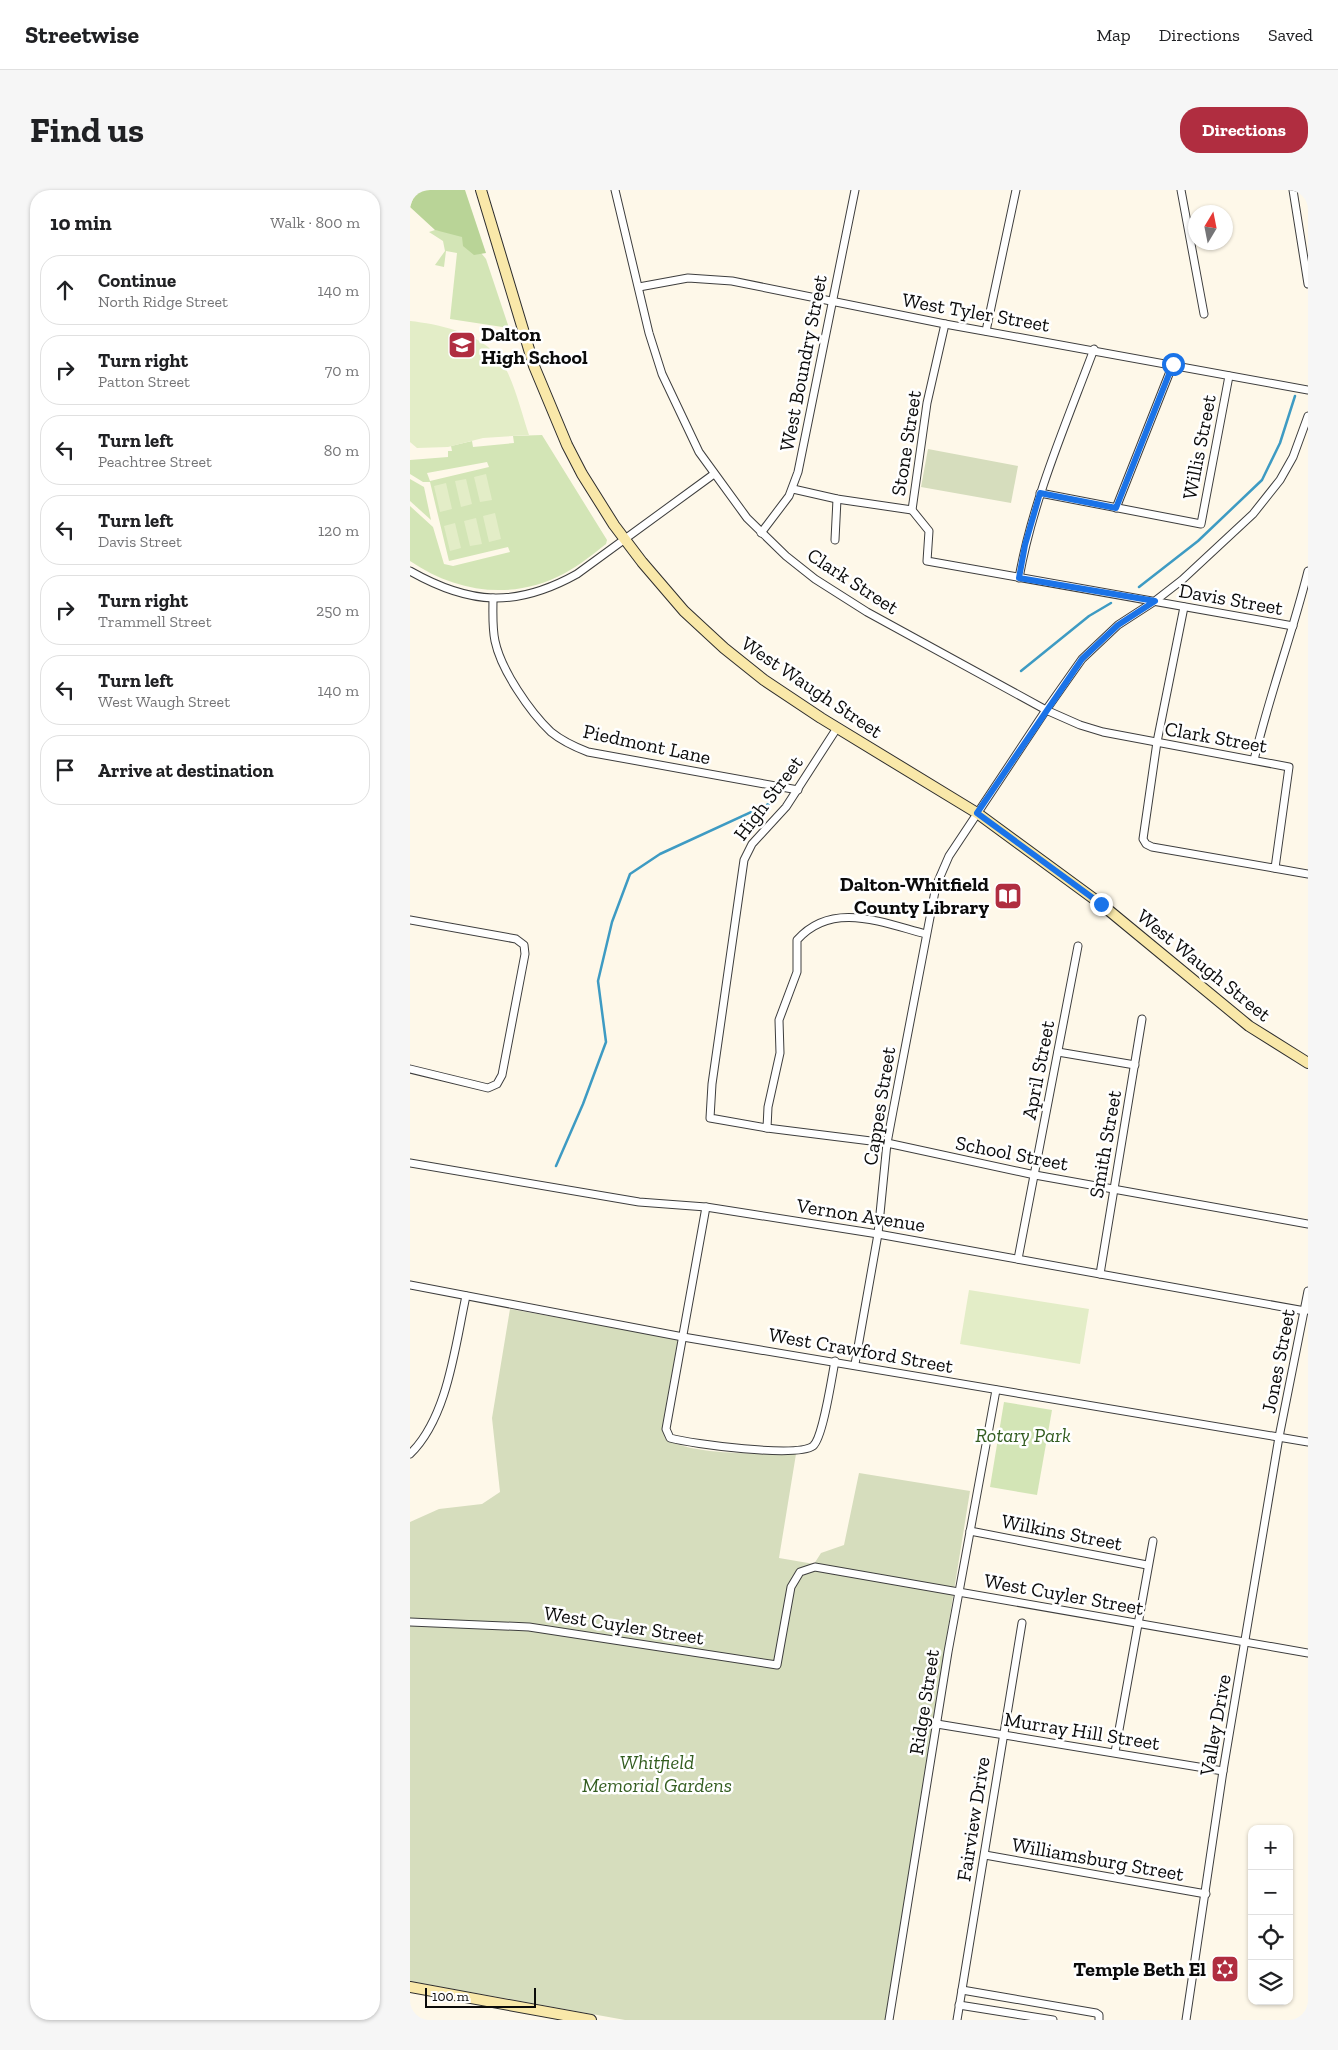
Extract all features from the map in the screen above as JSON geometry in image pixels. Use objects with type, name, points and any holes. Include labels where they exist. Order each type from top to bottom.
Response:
[{"type":"street","name":"West Waugh Street","points":[[481,190],[534,366],[554,418],[582,474],[625,540],[663,588],[724,648],[764,680],[837,728],[977,813],[1101,904],[1249,1026],[1308,1063]]},
{"type":"street","name":"Clark Street","points":[[615,190],[662,374],[685,426],[714,474],[760,533],[815,580],[837,594],[1046,710],[1095,730],[1289,767],[1275,868]]},
{"type":"street","name":"West Boundry Street","points":[[760,533],[780,510],[793,488],[798,472],[831,301],[855,190]]},
{"type":"street","points":[[986,331],[1016,190]]},
{"type":"street","points":[[1181,190],[1204,314]]},
{"type":"street","points":[[1293,190],[1308,284]]},
{"type":"street","name":"West Tyler Street","points":[[639,287],[662,281],[706,278],[945,324],[1094,349],[1308,390]]},
{"type":"street","name":"Stone Street","points":[[927,561],[929,531],[912,510],[927,403],[945,324]]},
{"type":"street","points":[[1019,578],[1025,545],[1040,493],[1094,349]]},
{"type":"street","points":[[1040,493],[1116,508],[1173,364]]},
{"type":"street","name":"Willis Street","points":[[1116,508],[1201,524],[1228,376]]},
{"type":"street","name":"Cappes Street","points":[[855,1364],[878,1234],[887,1143],[936,886],[949,856],[1082,659],[1118,625],[1155,601],[1204,561],[1268,497],[1293,457],[1308,416]]},
{"type":"street","points":[[410,572],[458,594],[493,598],[528,596],[560,584],[577,574],[714,474]]},
{"type":"street","points":[[793,488],[837,499],[912,510]]},
{"type":"street","points":[[835,540],[837,499]]},
{"type":"street","name":"Davis Street","points":[[927,561],[1293,626]]},
{"type":"street","points":[[1254,760],[1265,711],[1293,626],[1308,571]]},
{"type":"street","name":"Piedmont Lane","points":[[493,598],[495,641],[507,670],[540,720],[553,733],[588,752],[798,790]]},
{"type":"street","points":[[1184,607],[1157,742],[1142,832],[1146,844],[1152,847],[1308,874]]},
{"type":"street","name":"High Street","points":[[710,1118],[730,952],[747,852],[759,835],[778,817],[798,790],[837,728]]},
{"type":"street","points":[[767,1128],[768,1107],[780,1053],[779,1020],[797,972],[797,940],[822,920],[844,916],[863,918],[926,934]]},
{"type":"street","points":[[410,920],[516,939],[524,945],[525,954],[502,1075],[497,1084],[488,1088],[410,1070]]},
{"type":"street","name":"April Street","points":[[1018,1259],[1078,946]]},
{"type":"street","name":"Smith Street","points":[[1100,1274],[1142,1019]]},
{"type":"street","points":[[1058,1052],[1135,1065]]},
{"type":"street","name":"School Street","points":[[710,1118],[767,1128],[887,1143],[1035,1175],[1308,1224]]},
{"type":"street","name":"Vernon Avenue","points":[[410,1162],[639,1202],[706,1207],[878,1234],[1305,1311]]},
{"type":"street","points":[[706,1207],[666,1429],[670,1438],[691,1444],[726,1448],[798,1450],[813,1446],[819,1438],[835,1361]]},
{"type":"street","name":"West Crawford Street","points":[[410,1285],[683,1336],[1308,1442]]},
{"type":"street","name":"Jones Street","points":[[1279,1437],[1305,1329],[1305,1311],[1308,1294]]},
{"type":"street","points":[[410,1454],[431,1428],[449,1371],[466,1296]]},
{"type":"street","name":"Ridge Street","points":[[889,2020],[959,1592],[996,1390]]},
{"type":"street","name":"Valley Drive","points":[[1186,2020],[1223,1771],[1279,1437]]},
{"type":"street","name":"Wilkins Street","points":[[970,1531],[1147,1565]]},
{"type":"street","points":[[1115,1752],[1147,1565],[1153,1541]]},
{"type":"street","name":"West Cuyler Street","points":[[410,1622],[528,1627],[777,1665],[791,1586],[800,1572],[815,1567],[1308,1653]]},
{"type":"street","name":"Fairview Drive","points":[[957,2020],[1022,1623]]},
{"type":"street","name":"Murray Hill Street","points":[[937,1724],[1223,1771]]},
{"type":"street","name":"Williamsburg Street","points":[[985,1856],[1206,1894]]},
{"type":"street","points":[[410,1987],[591,2020]]},
{"type":"street","points":[[962,1990],[1096,2013],[1099,2014],[1099,2020]]},
{"type":"street","points":[[959,2005],[1053,2020]]},
{"type":"green space","points":[[416,190],[465,190],[486,253],[474,255],[463,246],[462,237],[435,230],[410,207]]},
{"type":"green space","points":[[435,230],[465,233],[486,259],[509,328],[450,319],[457,253],[446,251],[444,267],[435,265],[445,251],[443,241],[429,232]]},
{"type":"green space","points":[[410,321],[432,324],[466,334],[495,353],[501,360],[511,380],[529,435],[483,438],[448,447],[417,448],[410,442]]},
{"type":"green space","points":[[542,435],[607,540],[606,544],[581,563],[546,582],[506,590],[486,590],[466,586],[428,572],[410,561],[410,506],[433,527],[444,564],[453,566],[510,552],[508,547],[449,561],[430,482],[423,482],[410,474],[410,460],[448,457],[448,451],[452,451],[451,446],[472,441],[473,447],[514,443],[513,436]],"holes":[[[487,462],[489,467],[430,481],[427,473]]]},
{"type":"green space","points":[[928,449],[1018,466],[1011,503],[921,487]]},
{"type":"green space","points":[[486,474],[492,500],[480,502],[474,477]]},
{"type":"green space","points":[[410,479],[424,487],[431,520],[410,501]]},
{"type":"green space","points":[[466,479],[472,504],[461,507],[455,481]]},
{"type":"green space","points":[[446,483],[452,509],[440,512],[434,486]]},
{"type":"green space","points":[[495,513],[501,539],[489,542],[483,516]]},
{"type":"green space","points":[[476,518],[482,544],[470,546],[464,521]]},
{"type":"green space","points":[[455,523],[461,548],[450,551],[444,526]]},
{"type":"green space","points":[[969,1290],[1089,1309],[1080,1364],[960,1344]]},
{"type":"green space","name":"Whitfield Memorial Gardens","points":[[510,1309],[678,1339],[663,1422],[665,1439],[710,1451],[796,1454],[779,1558],[814,1564],[821,1553],[844,1545],[859,1473],[970,1491],[885,2020],[625,2020],[410,1981],[410,1522],[439,1509],[482,1504],[500,1492],[492,1418]]},
{"type":"green space","name":"Rotary Park","points":[[1004,1402],[1052,1410],[1037,1495],[990,1487]]},
{"type":"waterway","points":[[1139,587],[1198,541],[1262,480],[1280,443],[1295,396]]},
{"type":"waterway","points":[[1021,671],[1089,616],[1111,603]]},
{"type":"waterway","points":[[556,1166],[583,1104],[606,1042],[598,981],[612,922],[630,874],[660,854],[773,802]]},
{"type":"place","name":"Dalton High School","points":[[462,345]]},
{"type":"place","name":"Dalton-Whitfield County Library","points":[[1008,896]]},
{"type":"place","name":"Temple Beth El","points":[[1225,1969]]},
{"type":"route","points":[[1101,904],[977,813],[1082,659],[1118,625],[1155,601],[1019,578],[1025,545],[1040,493],[1116,508],[1173,364]]}]
